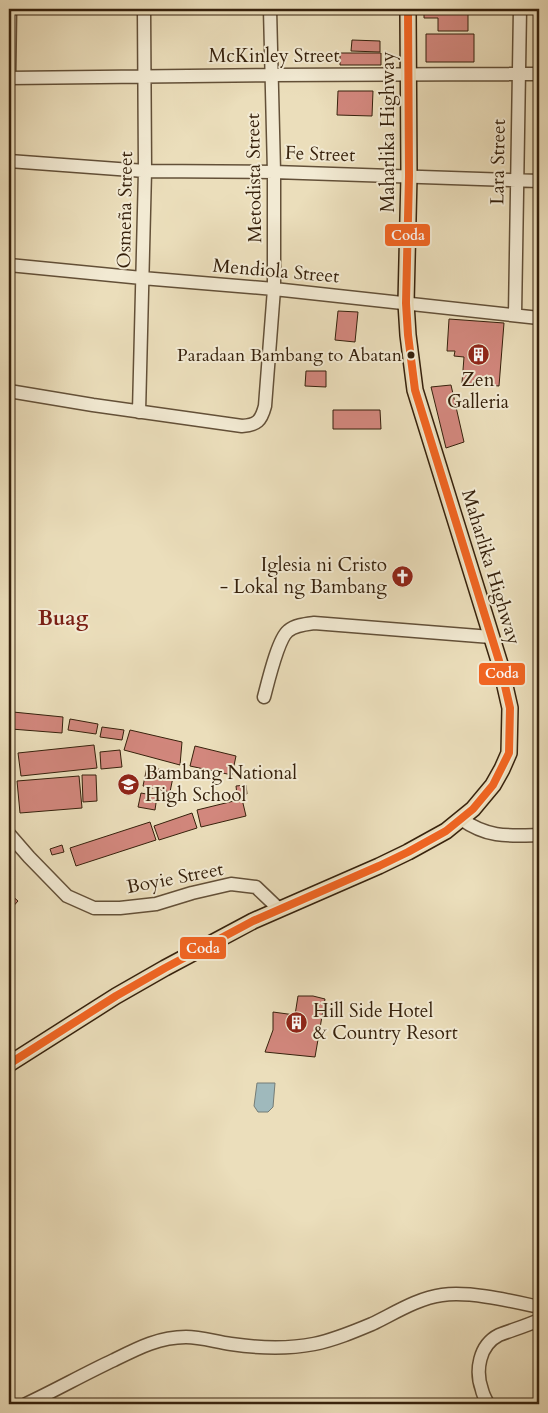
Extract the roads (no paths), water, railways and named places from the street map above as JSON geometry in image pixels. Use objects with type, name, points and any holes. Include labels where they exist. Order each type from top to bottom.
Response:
[{"type":"main road","name":"Maharlika Highway","points":[[9,1064],[132,986],[253,921],[379,866],[446,831],[473,810],[493,785],[509,753],[510,708],[502,672],[414,390],[406,303],[409,176],[408,9]]},
{"type":"street","points":[[9,79],[10,9]]},
{"type":"street","name":"Osmeña Street","points":[[139,412],[144,171],[144,9]]},
{"type":"street","name":"Metodista Street","points":[[9,392],[242,426],[252,426],[263,414],[274,289],[274,172],[270,9]]},
{"type":"street","name":"Lara Street","points":[[515,315],[520,9]]},
{"type":"street","name":"McKinley Street","points":[[9,79],[144,76],[539,74]]},
{"type":"street","name":"Fe Street","points":[[9,161],[144,171],[274,172],[539,181]]},
{"type":"street","name":"Mendiola Street","points":[[9,265],[274,289],[539,318]]},
{"type":"street","points":[[264,697],[280,642],[288,631],[300,626],[314,623],[491,637]]},
{"type":"street","points":[[461,819],[474,828],[490,834],[511,836],[539,835]]},
{"type":"street","name":"Boyie Street","points":[[9,834],[67,896],[94,908],[120,908],[156,904],[231,884],[256,887],[279,909]]},
{"type":"street","points":[[26,1404],[86,1373],[158,1340],[186,1337],[245,1346],[282,1347],[313,1344],[338,1338],[371,1324],[401,1308],[440,1294],[504,1299],[539,1307]]},
{"type":"street","points":[[488,1404],[479,1376],[480,1358],[485,1348],[498,1336],[539,1320]]},
{"type":"water","points":[[257,1083],[275,1083],[273,1107],[268,1112],[258,1112],[254,1106]]},
{"type":"place","name":"Zen Galleria","points":[[478,354]]},
{"type":"place","name":"Paradaan Bambang to Abatan","points":[[411,355]]},
{"type":"place","name":"Iglesia ni Cristo - Lokal ng Bambang","points":[[403,576]]},
{"type":"place","name":"Bambang National High School","points":[[129,784]]},
{"type":"place","name":"Hill Side Hotel & Country Resort","points":[[297,1022]]},
{"type":"district","name":"Buag","points":[[63,618]]}]
